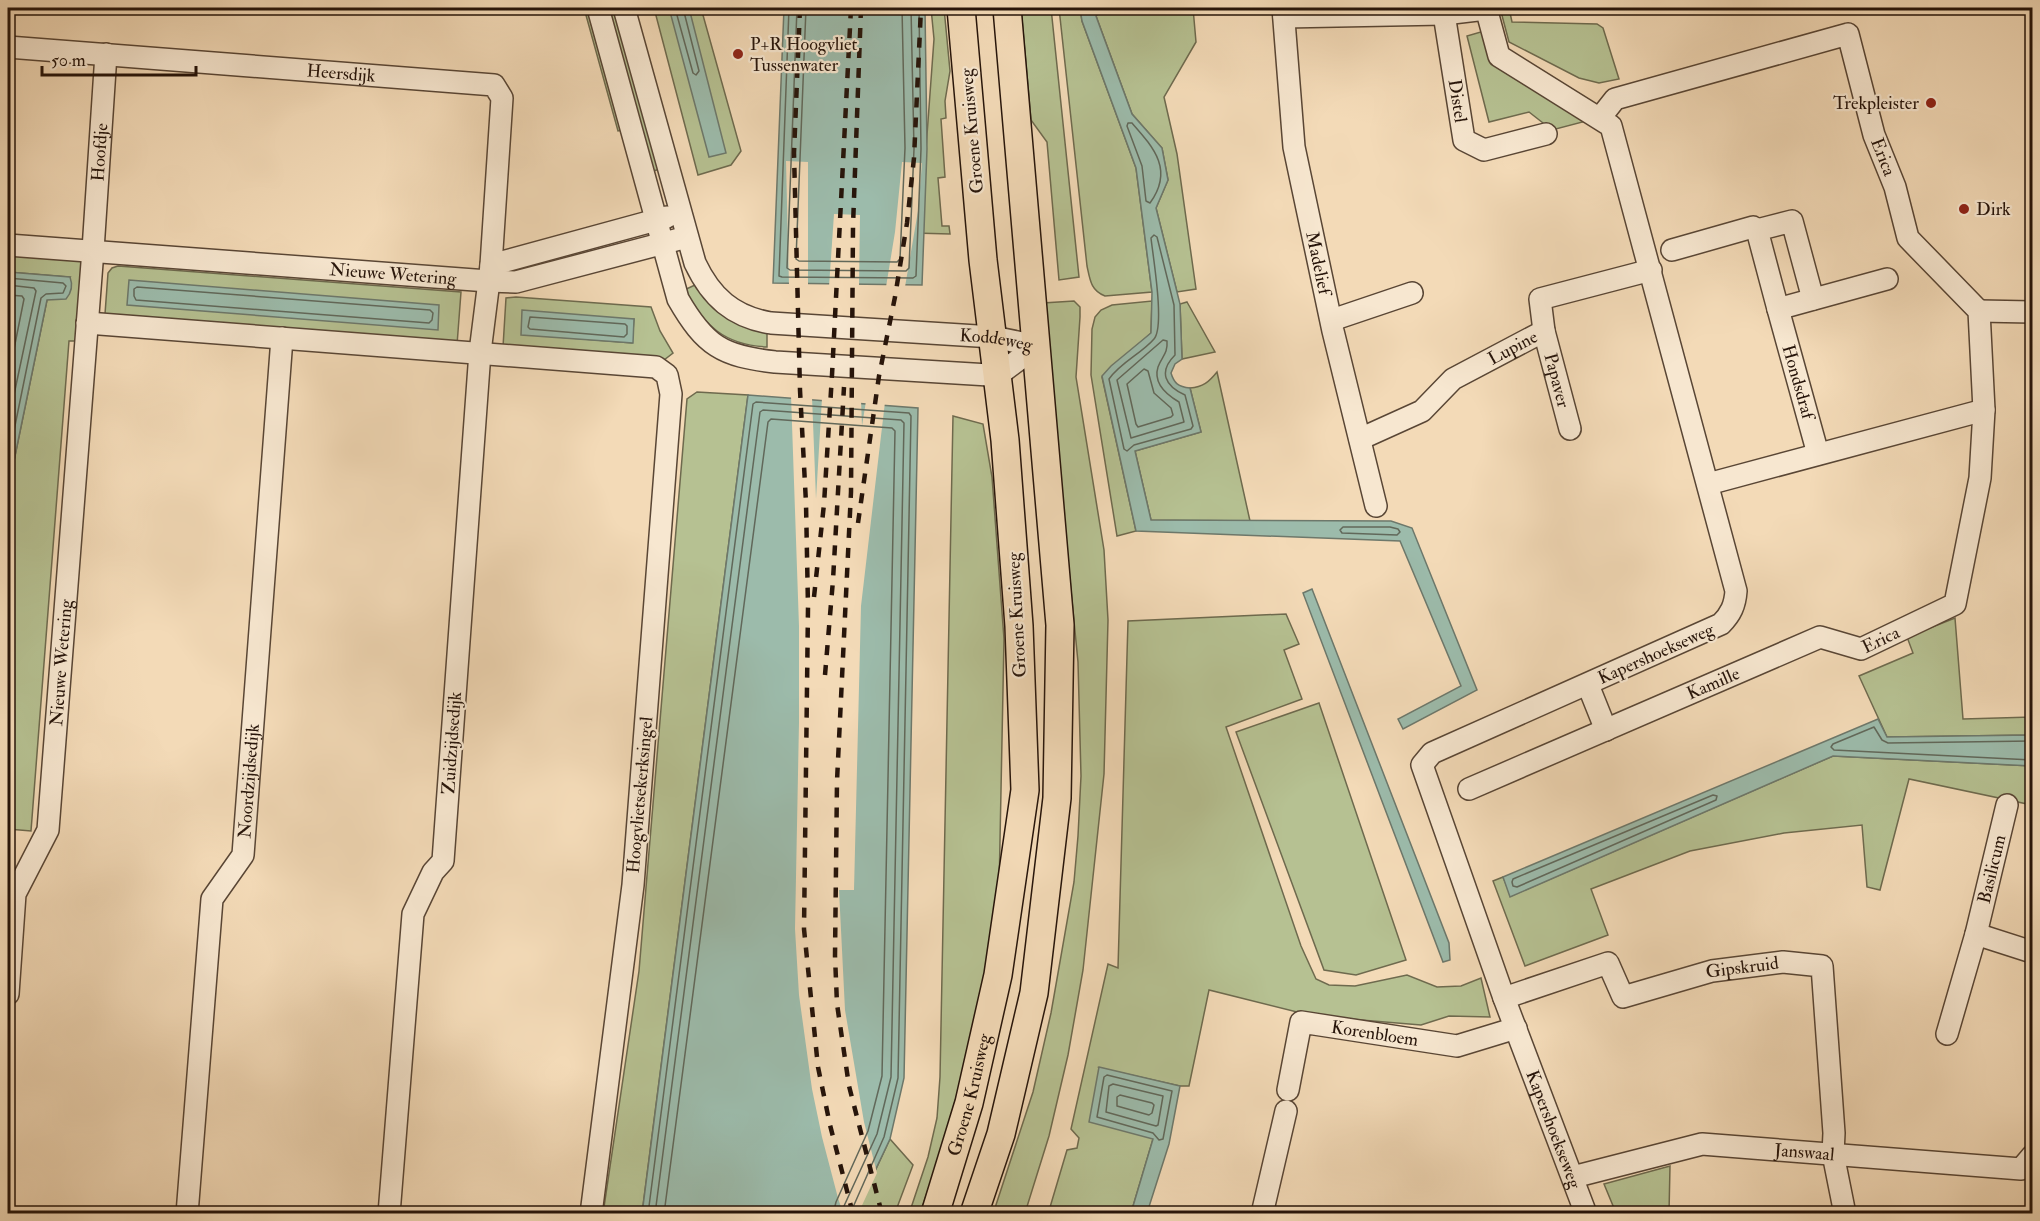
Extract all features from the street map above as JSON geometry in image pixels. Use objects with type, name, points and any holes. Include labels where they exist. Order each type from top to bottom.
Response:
[{"type":"main road","name":"Groene Kruisweg","points":[[935,1214],[969,1103],[998,975],[1025,790],[1019,626],[1005,440],[983,260],[961,8]]},
{"type":"main road","points":[[974,1214],[1001,1134],[1034,993],[1058,798],[1060,625],[1007,8]]},
{"type":"street","name":"Koddeweg","points":[[598,8],[678,299],[687,316],[701,334],[717,347],[744,358],[775,362],[998,375],[1037,346]]},
{"type":"street","name":"Koddeweg","points":[[624,8],[695,263],[704,282],[716,297],[730,308],[756,321],[993,336],[1037,346]]},
{"type":"street","name":"Madelief","points":[[1376,506],[1294,147],[1283,12],[1444,14],[1486,8]]},
{"type":"street","name":"Kapershoekseweg","points":[[1486,8],[1499,56],[1611,126],[1736,591],[1735,604],[1730,615],[1721,624],[1432,753],[1422,765],[1504,998],[1586,1214]]},
{"type":"street","name":"Distel","points":[[1444,14],[1464,140],[1484,150],[1546,134]]},
{"type":"street","name":"Erica","points":[[1600,118],[1615,99],[1848,34],[1874,135],[1895,187],[1908,238],[1979,311],[1984,410],[1980,478],[1955,604],[1860,649],[1820,637]]},
{"type":"street","name":"Heersdijk","points":[[8,46],[494,85],[502,98],[490,273]]},
{"type":"street","name":"Hoofdje","points":[[93,250],[106,54]]},
{"type":"street","name":"Nieuwe Wetering","points":[[490,273],[680,213]]},
{"type":"street","points":[[1672,250],[1753,228],[1757,230],[1792,221],[1813,299]]},
{"type":"street","name":"Hondsdraf","points":[[1757,230],[1818,454]]},
{"type":"street","name":"Nieuwe Wetering","points":[[8,244],[490,273],[516,282],[687,237]]},
{"type":"street","name":"Nieuwe Wetering","points":[[8,994],[15,894],[48,830],[93,250]]},
{"type":"street","name":"Lupine","points":[[1360,440],[1422,411],[1453,379],[1544,330],[1540,299],[1651,270]]},
{"type":"street","name":"Zuidzijdsedijk","points":[[389,1214],[414,914],[433,872],[443,861],[480,352],[490,273]]},
{"type":"street","points":[[1778,309],[1887,279]]},
{"type":"street","points":[[1332,320],[1412,293]]},
{"type":"street","points":[[1979,311],[2032,312]]},
{"type":"street","points":[[87,323],[480,352]]},
{"type":"street","name":"Papaver","points":[[1544,330],[1570,429]]},
{"type":"street","name":"Noordzijdsedijk","points":[[187,1214],[212,899],[243,855],[282,338]]},
{"type":"street","name":"Hoogvlietsekerksingel","points":[[480,352],[656,367],[667,375],[671,394],[633,885],[591,1214]]},
{"type":"street","points":[[1708,484],[1984,410]]},
{"type":"street","name":"Kamille","points":[[1469,789],[1820,637]]},
{"type":"street","points":[[1588,685],[1606,730]]},
{"type":"street","name":"Basilicum","points":[[1947,1034],[1976,934],[2007,805]]},
{"type":"street","points":[[1976,934],[2032,952]]},
{"type":"street","name":"Gipskruid","points":[[1504,998],[1608,963],[1623,997],[1712,971],[1783,962],[1822,966],[1834,1133],[1833,1154]]},
{"type":"street","name":"Korenbloem","points":[[1262,1214],[1287,1100],[1301,1022],[1457,1046],[1516,1028]]},
{"type":"street","name":"Janswaal","points":[[1573,1177],[1702,1144],[2021,1169],[2032,1156]]},
{"type":"street","points":[[1833,1154],[1845,1214]]},
{"type":"green space","points":[[584,8],[590,8],[624,130],[618,131]]},
{"type":"green space","points":[[604,8],[615,8],[660,169],[650,172]]},
{"type":"green space","points":[[654,8],[701,8],[741,151],[731,165],[698,175]]},
{"type":"green space","points":[[931,8],[944,8],[950,71],[945,101],[946,118],[941,119],[945,177],[938,178],[942,226],[949,226],[950,234],[914,233],[924,176],[934,39]]},
{"type":"green space","points":[[1021,8],[1051,8],[1079,277],[1059,280],[1047,142],[1031,120]]},
{"type":"green space","points":[[1059,8],[1080,8],[1082,21],[1136,168],[1152,292],[1105,296],[1094,288],[1090,280]]},
{"type":"green space","points":[[1102,8],[1193,8],[1196,42],[1164,97],[1177,154],[1196,289],[1177,292],[1156,208],[1168,180],[1162,148],[1132,114],[1096,16]]},
{"type":"green space","points":[[1500,8],[1509,8],[1512,22],[1597,24],[1603,28],[1619,79],[1599,83],[1579,78],[1509,42]]},
{"type":"green space","points":[[1484,31],[1594,119],[1552,130],[1529,112],[1489,122],[1467,36]]},
{"type":"green space","points":[[8,251],[73,256],[84,263],[79,341],[69,341],[31,831],[8,829],[8,490],[47,300],[70,277],[8,272]]},
{"type":"green space","points":[[118,266],[461,292],[457,345],[105,314],[108,273],[112,268]]},
{"type":"green space","points":[[695,285],[714,307],[767,331],[767,347],[739,342],[717,331],[699,314],[682,291]]},
{"type":"green space","points":[[506,298],[651,307],[660,331],[673,353],[664,360],[503,347]],"holes":[[[634,319],[632,343],[521,334]]]},
{"type":"green space","points":[[1074,301],[1080,307],[1076,377],[1104,550],[1108,620],[1104,774],[1083,970],[1068,1055],[1049,1136],[1025,1213],[993,1214],[1033,1092],[1051,1013],[1074,882],[1081,776],[1078,662],[1043,303]]},
{"type":"green space","points":[[1152,301],[1151,333],[1102,377],[1136,531],[1117,536],[1091,375],[1092,329],[1095,317],[1101,310],[1112,305]]},
{"type":"green space","points":[[1187,302],[1215,352],[1182,359],[1180,304]]},
{"type":"green space","points":[[1217,372],[1250,521],[1151,520],[1135,451],[1201,432],[1190,388],[1205,383]]},
{"type":"green space","points":[[697,392],[748,395],[642,1213],[603,1214],[639,971],[687,399]]},
{"type":"green space","points":[[953,416],[983,424],[992,477],[1004,639],[999,891],[986,971],[965,1067],[920,1213],[909,1214],[928,1157],[937,1118],[940,1077]]},
{"type":"green space","points":[[1286,614],[1299,644],[1284,650],[1302,699],[1226,727],[1301,946],[1316,979],[1329,985],[1355,986],[1407,975],[1437,987],[1461,986],[1481,978],[1490,1017],[1449,1016],[1421,1025],[1313,1016],[1209,990],[1189,1086],[1099,1068],[1153,1139],[1131,1213],[1048,1214],[1067,1150],[1077,1148],[1079,1138],[1071,1129],[1108,964],[1118,968],[1128,621]]},
{"type":"green space","points":[[1955,618],[1963,719],[2032,717],[2032,735],[1887,737],[1859,676],[1913,653],[1907,637]]},
{"type":"green space","points":[[1319,703],[1406,960],[1356,975],[1324,970],[1236,732]]},
{"type":"green space","points":[[1833,756],[2032,766],[2032,805],[1909,779],[1880,890],[1867,887],[1862,825],[1784,833],[1690,851],[1591,889],[1608,935],[1525,966],[1493,881],[1503,877],[1511,896]]},
{"type":"green space","points":[[890,1139],[913,1165],[895,1213],[855,1214]]},
{"type":"green space","points":[[1670,1166],[1669,1213],[1616,1213],[1604,1184]]},
{"type":"water","points":[[669,8],[689,8],[726,153],[709,157]]},
{"type":"water","points":[[784,8],[925,8],[927,149],[922,285],[773,283]]},
{"type":"water","points":[[1080,8],[1102,8],[1096,16],[1132,114],[1162,148],[1168,180],[1156,208],[1180,304],[1182,359],[1175,364],[1171,373],[1177,384],[1190,388],[1201,432],[1135,451],[1151,520],[1391,521],[1412,528],[1477,690],[1403,729],[1398,719],[1461,686],[1400,541],[1136,531],[1102,376],[1151,333],[1152,292],[1136,168],[1082,21]]},
{"type":"water","points":[[8,272],[70,277],[72,286],[66,299],[47,300],[8,490]]},
{"type":"water","points":[[129,280],[439,305],[438,330],[127,305]]},
{"type":"water","points":[[522,310],[634,319],[633,343],[521,335]]},
{"type":"water","points":[[748,395],[918,408],[904,1078],[890,1139],[855,1213],[642,1214]]},
{"type":"water","points":[[1312,589],[1449,943],[1450,960],[1443,962],[1303,593]]},
{"type":"water","points":[[1878,719],[1887,737],[2032,735],[2032,766],[1833,756],[1510,897],[1503,877]]},
{"type":"water","points":[[1099,1067],[1180,1086],[1169,1144],[1147,1213],[1131,1213],[1153,1139],[1089,1122]]},
{"type":"pier","points":[[786,161],[808,162],[808,287],[789,286]]},
{"type":"pier","points":[[902,162],[922,163],[918,211],[905,287],[886,287],[895,232]]},
{"type":"pier","points":[[834,214],[860,215],[859,287],[829,287]]},
{"type":"pier","points":[[791,395],[812,397],[816,499],[822,398],[861,400],[862,426],[866,401],[885,402],[861,606],[854,890],[839,890],[845,1010],[864,1122],[877,1173],[858,1214],[843,1213],[838,1198],[812,1089],[799,995],[795,929],[799,626]]},
{"type":"railway","points":[[800,8],[794,153],[808,607],[804,929],[818,1067],[853,1214]]},
{"type":"railway","points":[[814,597],[824,504],[851,8]]},
{"type":"railway","points":[[861,8],[853,226],[851,492],[837,781],[835,956],[837,1004],[849,1086],[882,1214]]},
{"type":"railway","points":[[858,523],[879,376],[907,223],[914,158],[921,8]]},
{"type":"railway","points":[[825,675],[844,387]]},
{"type":"place","name":"P+R Hoogvliet Tussenwater","points":[[738,54]]},
{"type":"place","name":"Trekpleister","points":[[1931,103]]},
{"type":"place","name":"Dirk","points":[[1964,209]]}]
